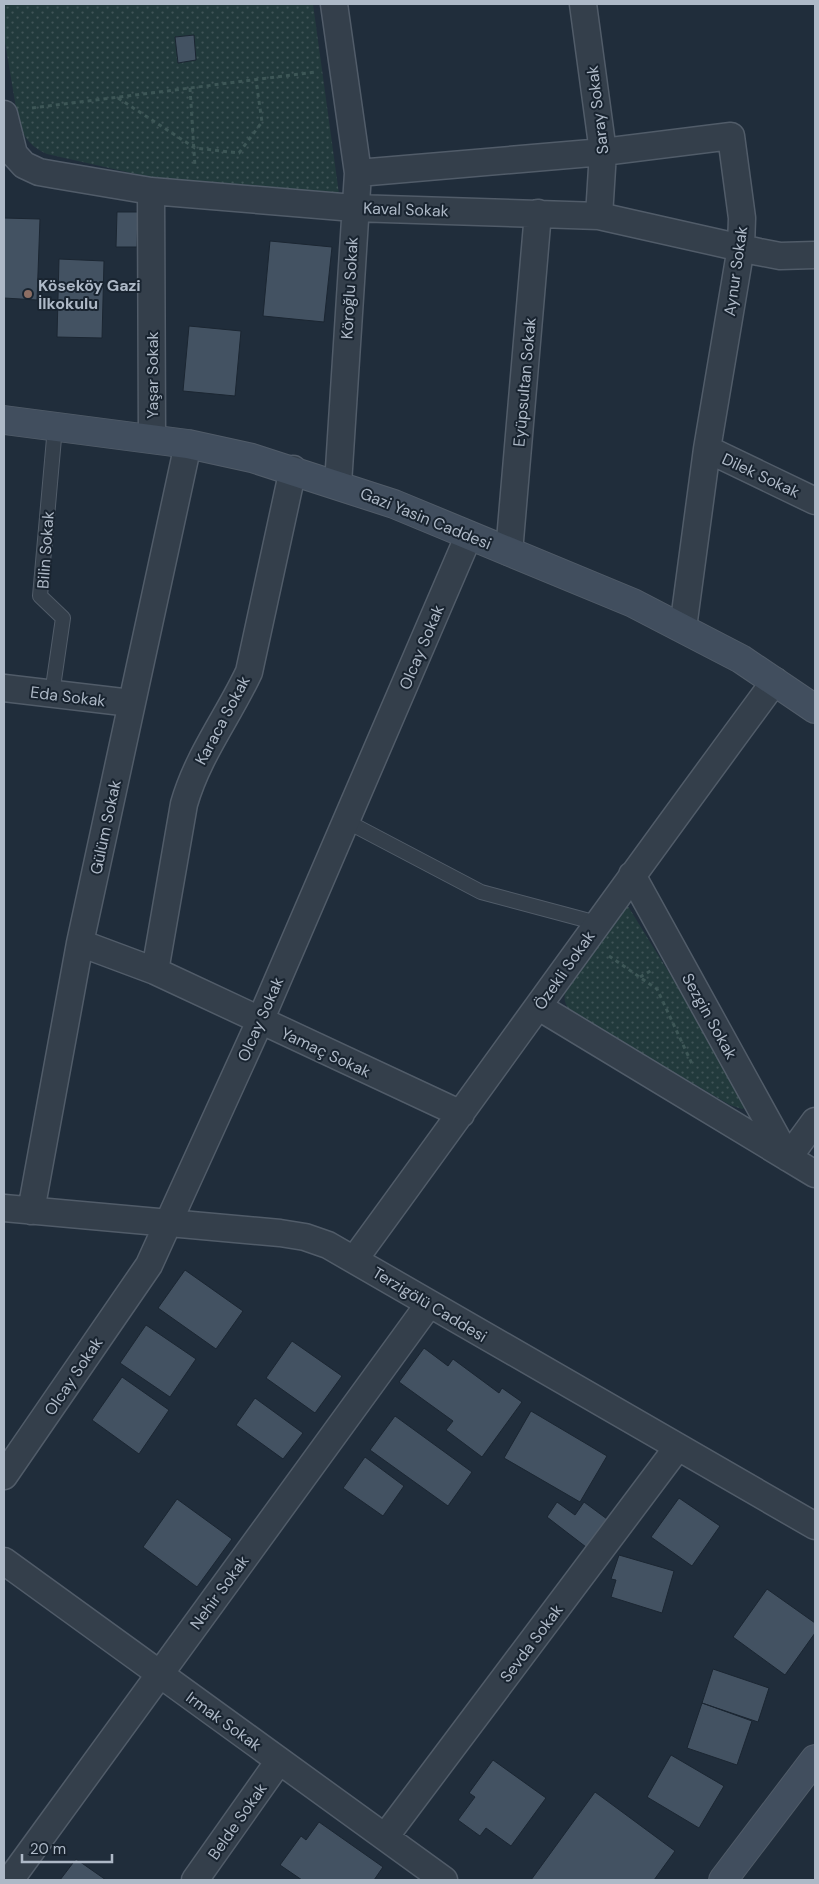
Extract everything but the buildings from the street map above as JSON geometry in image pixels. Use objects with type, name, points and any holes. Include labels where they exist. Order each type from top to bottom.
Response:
[{"type":"street","name":"Köroğlu Sokak","points":[[334,4],[358,173],[354,208],[338,484]]},
{"type":"street","name":"Saray Sokak","points":[[583,4],[603,152],[599,216]]},
{"type":"street","name":"Kaval Sokak","points":[[13,112],[9,142],[14,154],[24,165],[39,172],[151,191],[354,208],[599,216],[780,256],[815,255]]},
{"type":"street","name":"Aynur Sokak","points":[[358,173],[603,152],[731,136],[739,182],[742,218],[741,247],[707,449],[683,628]]},
{"type":"street","name":"Yaşar Sokak","points":[[151,191],[152,439]]},
{"type":"street","name":"Eyüpsultan Sokak","points":[[509,552],[538,213]]},
{"type":"street","name":"Gazi Yasin Caddesi","points":[[4,420],[188,444],[293,470],[338,484],[394,504],[632,603],[683,628],[775,681],[815,709]]},
{"type":"street","name":"Gülüm Sokak","points":[[31,1211],[80,943],[188,444]]},
{"type":"street","name":"Dilek Sokak","points":[[707,449],[815,501]]},
{"type":"street","name":"Karaca Sokak","points":[[155,971],[184,804],[190,782],[201,757],[239,694],[249,672],[293,470]]},
{"type":"street","name":"Olcay Sokak","points":[[4,1476],[149,1265],[260,1021],[469,535]]},
{"type":"street","name":"Özekli Sokak","points":[[354,1260],[539,1007],[597,923],[775,681]]},
{"type":"street","name":"Eda Sokak","points":[[4,688],[131,703]]},
{"type":"street","name":"Sezgin Sokak","points":[[632,875],[788,1158]]},
{"type":"street","name":"Yamaç Sokak","points":[[80,943],[155,971],[460,1114]]},
{"type":"street","points":[[539,1007],[815,1174]]},
{"type":"street","points":[[788,1158],[815,1121]]},
{"type":"street","name":"Terzigölü Caddesi","points":[[4,1208],[305,1237],[328,1245],[815,1526]]},
{"type":"street","name":"Nehir Sokak","points":[[10,1880],[429,1304]]},
{"type":"street","name":"Sevda Sokak","points":[[385,1838],[677,1448]]},
{"type":"street","name":"Irmak Sokak","points":[[4,1561],[444,1880]]},
{"type":"street","points":[[723,1880],[815,1759]]},
{"type":"street","name":"Belde Sokak","points":[[196,1880],[279,1761]]},
{"type":"lane","name":"Bilin Sokak","points":[[52,694],[63,618],[40,596],[55,427]]},
{"type":"lane","points":[[346,821],[481,892],[597,923]]},
{"type":"path","points":[[13,112],[343,68]]},
{"type":"path","points":[[117,97],[195,148],[239,153],[262,122],[256,80]]},
{"type":"path","points":[[190,88],[195,148],[196,195]]},
{"type":"path","points":[[603,952],[657,989],[695,1069]]},
{"type":"green space","points":[[4,4],[313,4],[339,194],[149,177],[42,152],[30,143],[19,126],[4,36]]},
{"type":"green space","points":[[626,903],[749,1102],[747,1107],[742,1109],[730,1105],[576,1015],[566,1005],[566,990]]},
{"type":"place","name":"Köseköy Gazi İlkokulu","points":[[28,294]]}]
